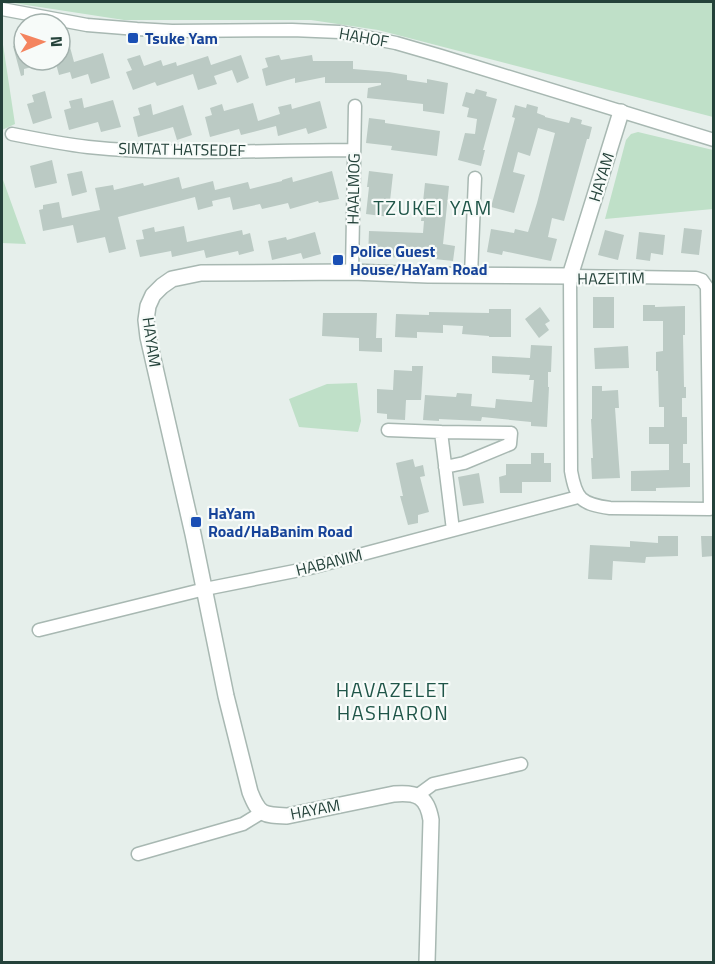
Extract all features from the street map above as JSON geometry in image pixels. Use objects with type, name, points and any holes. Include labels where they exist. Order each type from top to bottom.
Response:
[{"type":"street","name":"HAHOF","points":[[2,9],[106,27],[172,31],[319,31],[361,36],[396,43],[714,140]]},
{"type":"street","name":"HAALMOG","points":[[352,272],[355,105]]},
{"type":"street","name":"HAYAM","points":[[521,764],[433,784],[418,795],[394,794],[287,816],[261,813],[249,792],[226,696],[205,589],[148,337],[146,320],[148,306],[158,291],[172,279],[201,273],[352,272],[570,276],[621,112]]},
{"type":"street","name":"SIMTAT HATSEDEF","points":[[12,134],[87,147],[136,150],[353,150]]},
{"type":"street","points":[[471,275],[475,178]]},
{"type":"street","name":"HAZEITIM","points":[[570,276],[696,278],[702,280],[707,286],[712,509],[610,508],[596,506],[578,497],[571,471],[570,276]]},
{"type":"street","points":[[388,430],[511,433],[510,444],[464,463],[445,467]]},
{"type":"street","points":[[441,432],[453,530]]},
{"type":"street","name":"HABANIM","points":[[39,630],[205,589],[310,568],[578,497]]},
{"type":"street","points":[[418,795],[425,801],[431,820],[427,963]]},
{"type":"street","points":[[138,854],[243,824],[261,813]]},
{"type":"green space","points":[[7,2],[713,2],[713,117],[378,30],[311,20],[124,20]]},
{"type":"green space","points":[[2,38],[15,124],[2,130]]},
{"type":"green space","points":[[638,132],[713,150],[713,209],[605,219],[626,140],[631,134]]},
{"type":"green space","points":[[2,177],[26,244],[2,243]]},
{"type":"green space","points":[[357,383],[361,421],[358,432],[299,427],[289,399],[327,384]]},
{"type":"building","points":[[103,53],[110,78],[91,84],[88,74],[72,79],[70,72],[72,72],[72,54],[74,62]]},
{"type":"building","points":[[140,55],[144,66],[161,60],[163,66],[176,62],[177,66],[208,56],[211,65],[241,55],[249,78],[237,83],[232,70],[214,76],[217,84],[198,90],[193,74],[157,86],[155,82],[133,90],[126,72],[132,70],[127,59]]},
{"type":"building","points":[[279,55],[281,60],[312,55],[313,61],[353,61],[353,69],[407,75],[407,80],[427,83],[427,79],[448,83],[444,114],[423,111],[423,104],[367,98],[368,88],[381,85],[381,83],[325,83],[325,77],[295,83],[295,78],[266,86],[262,69],[268,67],[265,58]]},
{"type":"building","points":[[476,89],[487,92],[486,96],[497,99],[481,166],[458,160],[465,133],[475,134],[477,119],[467,117],[469,108],[462,106],[466,92],[474,94]]},
{"type":"building","points":[[45,91],[52,118],[33,124],[27,104],[34,102],[32,95]]},
{"type":"building","points":[[82,98],[84,108],[113,100],[121,127],[101,132],[98,122],[69,130],[64,110],[71,108],[69,101]]},
{"type":"building","points":[[320,101],[327,128],[308,134],[306,128],[278,136],[276,126],[241,135],[239,129],[210,137],[205,117],[212,115],[210,108],[222,104],[224,111],[253,103],[258,121],[280,114],[278,107],[291,104],[292,109]]},
{"type":"building","points":[[151,104],[153,115],[183,105],[192,135],[177,140],[173,127],[138,137],[133,117],[140,115],[138,108]]},
{"type":"building","points":[[527,104],[538,107],[537,113],[545,117],[569,123],[571,117],[582,120],[581,124],[592,127],[564,221],[552,218],[548,237],[557,239],[551,261],[503,251],[502,255],[487,252],[491,229],[514,233],[515,229],[528,232],[537,203],[555,133],[538,128],[530,156],[518,152],[513,172],[525,175],[514,213],[491,207],[515,118],[512,117],[515,105],[526,108]]},
{"type":"building","points":[[369,118],[385,120],[385,123],[440,131],[437,156],[391,150],[392,146],[366,143]]},
{"type":"building","points":[[52,160],[57,183],[35,188],[30,166]]},
{"type":"building","points":[[82,171],[87,192],[72,196],[67,174]]},
{"type":"building","points":[[332,171],[339,199],[319,203],[318,201],[290,209],[288,203],[262,209],[260,204],[233,210],[230,197],[212,201],[213,206],[198,210],[195,197],[118,217],[126,249],[109,253],[105,237],[77,243],[73,225],[43,231],[39,210],[43,209],[43,205],[59,202],[62,218],[100,210],[95,188],[113,185],[114,190],[143,183],[144,186],[179,177],[182,189],[213,181],[215,190],[248,182],[250,189],[292,177],[293,182]]},
{"type":"building","points":[[369,171],[393,174],[390,217],[366,214]]},
{"type":"building","points":[[425,183],[449,186],[443,244],[455,246],[453,261],[416,257],[368,258],[369,231],[423,233],[424,221],[421,221]]},
{"type":"building","points":[[184,226],[187,242],[242,230],[243,235],[250,233],[254,251],[239,255],[238,251],[206,258],[204,250],[172,257],[171,251],[140,257],[136,240],[144,239],[142,230],[154,227],[155,232]]},
{"type":"building","points":[[684,228],[702,230],[699,255],[681,253]]},
{"type":"building","points":[[605,230],[624,235],[618,260],[598,255]]},
{"type":"building","points":[[315,232],[321,254],[303,259],[301,253],[272,260],[268,241],[286,237],[287,240]]},
{"type":"building","points":[[639,232],[665,235],[663,255],[651,253],[650,261],[636,259]]},
{"type":"building","points":[[593,297],[614,297],[614,328],[593,328]]},
{"type":"building","points":[[643,305],[685,306],[685,335],[683,335],[686,398],[682,398],[682,417],[687,417],[687,444],[683,444],[683,463],[690,463],[690,487],[631,491],[631,471],[669,470],[669,444],[649,444],[649,427],[664,427],[664,407],[659,407],[658,371],[656,371],[656,352],[663,351],[663,321],[643,321]]},
{"type":"building","points":[[540,307],[550,321],[545,324],[549,330],[539,338],[525,319]]},
{"type":"building","points":[[489,309],[511,309],[511,337],[462,334],[463,326],[443,325],[443,333],[417,332],[417,338],[395,337],[396,314],[489,313]]},
{"type":"building","points":[[323,313],[377,313],[376,338],[382,338],[382,352],[359,351],[359,338],[322,336]]},
{"type":"building","points":[[531,345],[552,346],[551,372],[548,372],[547,427],[531,426],[531,422],[482,417],[481,421],[423,420],[425,395],[456,397],[457,393],[472,394],[471,406],[495,408],[496,399],[532,402],[534,380],[529,380],[530,375],[492,373],[492,356],[530,358]]},
{"type":"building","points":[[628,346],[629,368],[595,369],[594,348]]},
{"type":"building","points":[[412,366],[423,366],[421,400],[406,400],[405,420],[387,419],[387,414],[377,413],[377,389],[393,390],[394,370],[412,371]]},
{"type":"building","points":[[592,386],[602,386],[602,391],[618,390],[619,408],[615,408],[620,478],[592,479]]},
{"type":"building","points":[[531,453],[544,453],[544,463],[551,463],[551,482],[522,482],[522,493],[500,493],[499,477],[506,475],[506,464],[531,464]]},
{"type":"building","points":[[413,459],[415,467],[423,465],[425,476],[420,477],[429,512],[418,515],[418,523],[408,525],[400,496],[403,496],[396,463]]},
{"type":"building","points":[[479,473],[484,503],[463,506],[458,477]]},
{"type":"building","points":[[658,536],[678,536],[678,556],[646,557],[645,563],[613,561],[612,580],[588,579],[590,545],[630,547],[630,541],[658,543]]},
{"type":"building","points":[[701,536],[714,536],[714,556],[702,557]]},
{"type":"place","name":"Tsuke Yam","points":[[133,38]]},
{"type":"place","name":"Police Guest House/HaYam Road","points":[[338,260]]},
{"type":"place","name":"HaYam Road/HaBanim Road","points":[[196,522]]},
{"type":"district","name":"TZUKEI YAM","points":[[433,207]]},
{"type":"district","name":"HAVAZELET HASHARON","points":[[393,700]]}]
